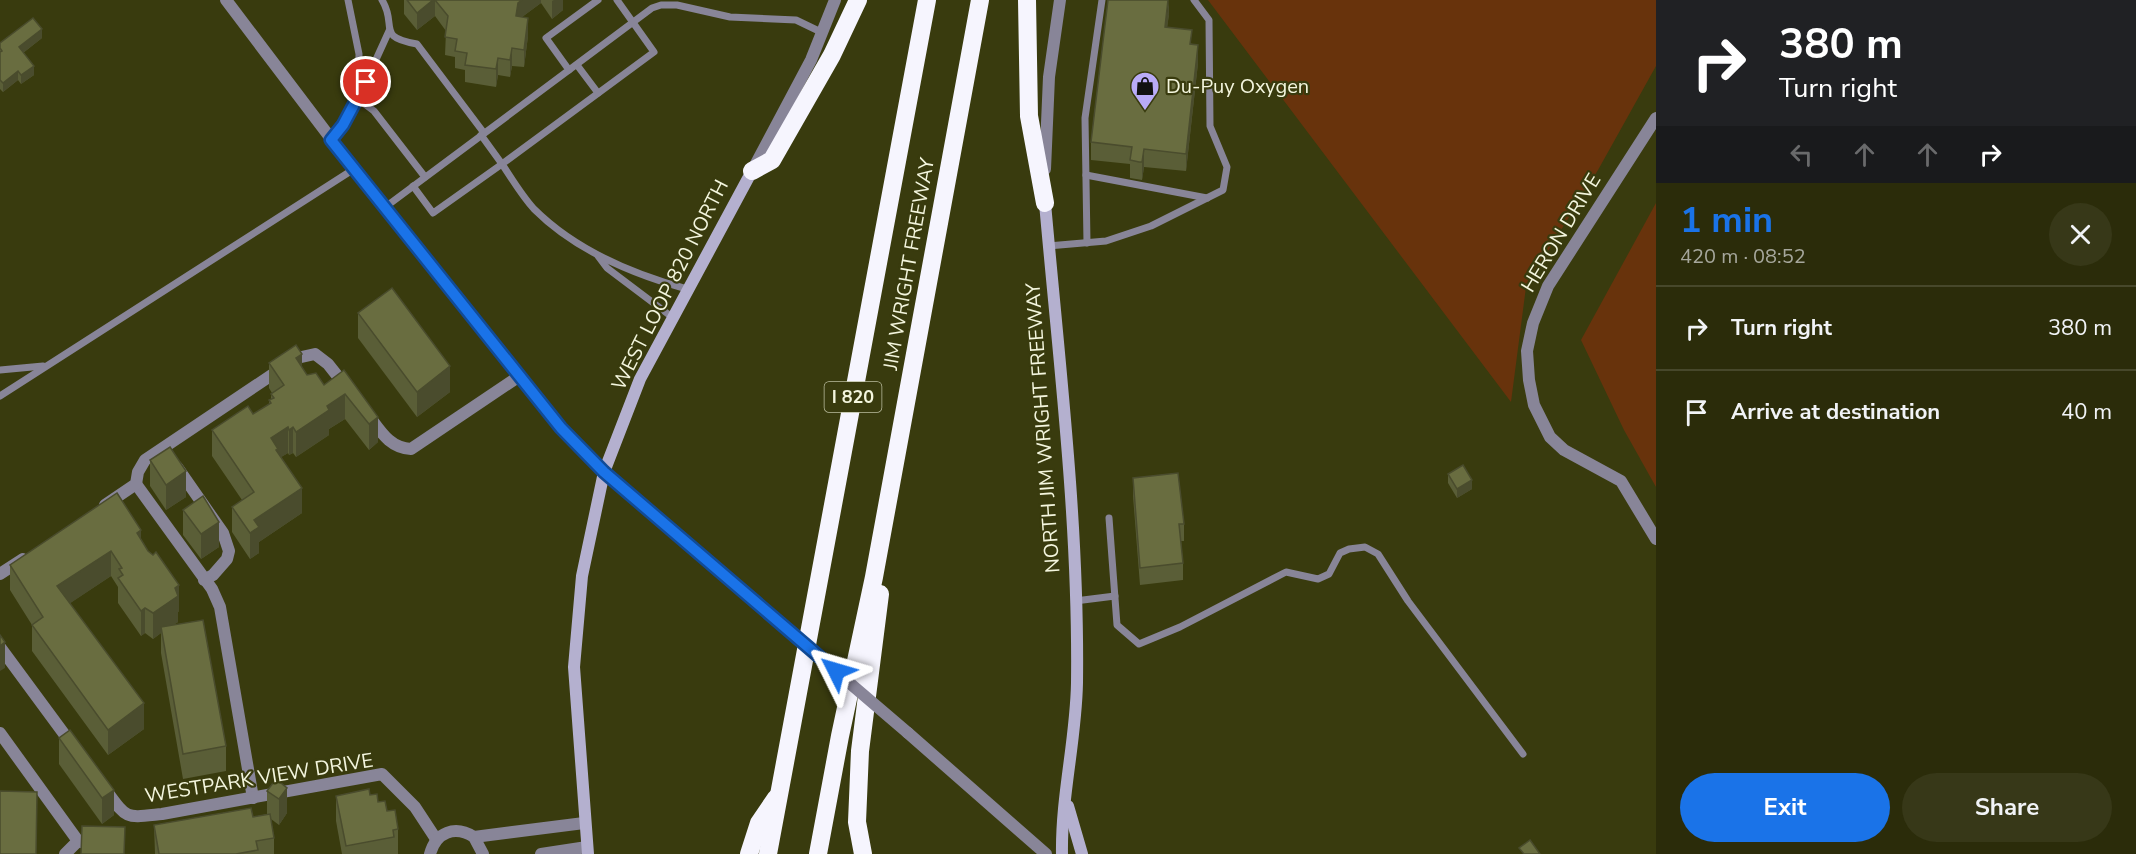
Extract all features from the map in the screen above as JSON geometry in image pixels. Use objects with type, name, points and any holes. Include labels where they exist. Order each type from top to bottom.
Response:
[{"type":"highway","points":[[752,171],[772,160],[832,55],[858,0]]},
{"type":"highway","name":"JIM WRIGHT FREEWAY","points":[[768,854],[927,0]]},
{"type":"highway","name":"JIM WRIGHT FREEWAY","points":[[818,854],[840,736],[874,577],[980,0]]},
{"type":"highway","points":[[1027,0],[1029,116],[1045,203]]},
{"type":"highway","points":[[863,854],[857,822],[860,751],[881,597],[874,577]]},
{"type":"highway","points":[[749,854],[759,823],[779,795]]},
{"type":"main road","name":"WEST LOOP 820 NORTH","points":[[588,851],[584,823],[574,667],[582,576],[604,472],[640,379],[752,171]]},
{"type":"main road","name":"NORTH JIM WRIGHT FREEWAY","points":[[1045,203],[1070,494],[1075,601],[1077,684],[1062,854]]},
{"type":"main road","points":[[1066,800],[1082,854]]},
{"type":"street","name":"WEST LOOP 820 NORTH","points":[[752,171],[823,33],[835,0]]},
{"type":"street","name":"NORTH JIM WRIGHT FREEWAY","points":[[1045,203],[1049,77],[1060,0]]},
{"type":"street","points":[[232,2],[331,140],[561,428],[604,472],[1046,854]]},
{"type":"street","name":"HERON DRIVE","points":[[1656,118],[1548,286],[1533,323],[1527,351],[1534,405],[1550,437],[1564,450],[1621,481],[1656,539]]},
{"type":"street","points":[[97,510],[136,484],[145,460],[306,354],[315,354],[323,358],[386,438],[398,448],[411,449],[518,377]]},
{"type":"street","points":[[164,448],[227,542],[227,559],[213,575],[204,579]]},
{"type":"street","points":[[136,484],[204,579],[220,607],[254,798]]},
{"type":"street","points":[[0,574],[39,549]]},
{"type":"street","points":[[0,647],[83,759]]},
{"type":"street","points":[[0,733],[78,841],[94,847],[109,841]]},
{"type":"street","name":"WESTPARK VIEW DRIVE","points":[[97,778],[122,819],[162,814],[382,774],[415,807],[436,839]]},
{"type":"street","points":[[430,854],[436,839],[451,831],[459,831],[474,837],[584,823]]},
{"type":"street","points":[[474,837],[483,854]]},
{"type":"street","points":[[65,854],[78,841]]},
{"type":"street","points":[[541,854],[588,851]]},
{"type":"lane","points":[[348,0],[359,54],[358,99]]},
{"type":"lane","points":[[331,140],[358,99],[389,31],[386,7],[382,0]]},
{"type":"lane","points":[[569,70],[546,38],[598,0]]},
{"type":"lane","points":[[413,186],[433,213],[654,52],[617,0]]},
{"type":"lane","points":[[1087,243],[1085,118],[1102,0]]},
{"type":"lane","points":[[1048,246],[1106,241],[1151,226],[1223,190],[1227,167],[1210,126],[1209,20],[1194,0]]},
{"type":"lane","points":[[384,208],[652,9],[668,4],[730,17],[796,20],[823,33]]},
{"type":"lane","points":[[389,31],[397,40],[417,44],[535,210],[598,256],[607,268],[672,317]]},
{"type":"lane","points":[[577,64],[598,93]]},
{"type":"lane","points":[[358,99],[374,111],[425,177]]},
{"type":"lane","points":[[0,396],[354,169]]},
{"type":"lane","points":[[1086,175],[1207,198]]},
{"type":"lane","points":[[598,256],[613,260],[656,281],[687,289]]},
{"type":"lane","points":[[0,370],[46,366]]},
{"type":"lane","points":[[1109,518],[1117,625],[1139,644],[1180,627],[1286,572],[1318,579],[1329,574],[1340,553],[1349,549],[1365,547],[1378,554],[1407,601],[1523,754]]},
{"type":"lane","points":[[1075,601],[1115,596]]},
{"type":"shaded area","points":[[1208,0],[1656,0],[1656,66],[1598,170],[1526,287],[1511,402]]},
{"type":"shaded area","points":[[1656,203],[1656,487],[1624,430],[1581,340]]},
{"type":"building","points":[[407,0],[433,0],[417,13]]},
{"type":"building","points":[[435,0],[522,0],[518,3],[516,16],[528,18],[524,50],[512,48],[510,60],[498,58],[496,69],[465,65],[467,53],[455,51],[457,39],[445,37],[448,16]]},
{"type":"building","name":"Du-Puy Oxygen","points":[[1108,0],[1168,0],[1165,27],[1192,30],[1190,44],[1198,45],[1186,154],[1144,149],[1142,162],[1139,162],[1130,160],[1132,147],[1091,142]]},
{"type":"building","points":[[33,18],[42,29],[19,47],[34,66],[21,75],[18,71],[3,83],[0,80],[0,52],[2,51],[0,43]]},
{"type":"building","points":[[392,288],[450,366],[417,392],[358,313]]},
{"type":"building","points":[[296,345],[302,354],[296,358],[307,375],[316,373],[324,385],[344,370],[378,417],[369,424],[345,394],[327,406],[329,410],[296,432],[293,427],[289,430],[288,427],[271,438],[278,449],[276,450],[302,488],[254,520],[259,527],[250,533],[232,507],[254,492],[212,430],[248,406],[253,414],[271,403],[269,400],[274,398],[271,394],[284,385],[269,363]]},
{"type":"building","points":[[170,447],[186,471],[166,485],[150,460]]},
{"type":"building","points":[[1463,465],[1472,480],[1457,489],[1448,474]]},
{"type":"building","points":[[1178,473],[1184,524],[1179,524],[1183,563],[1140,568],[1133,478]]},
{"type":"building","points":[[117,493],[141,530],[137,533],[148,551],[153,555],[156,552],[179,585],[175,588],[178,596],[153,613],[145,608],[141,611],[118,578],[123,575],[119,569],[122,568],[111,551],[57,586],[144,703],[108,730],[32,625],[43,617],[10,565]]},
{"type":"building","points":[[203,496],[219,522],[201,534],[183,510]]},
{"type":"building","points":[[203,620],[226,746],[183,754],[161,627]]},
{"type":"building","points":[[0,635],[5,642],[0,646]]},
{"type":"building","points":[[70,730],[114,790],[102,798],[59,738]]},
{"type":"building","points":[[276,779],[287,788],[279,799],[267,791]]},
{"type":"building","points":[[369,789],[370,795],[377,794],[378,802],[385,801],[387,811],[395,810],[398,829],[393,830],[394,837],[346,846],[336,796]]},
{"type":"building","points":[[0,791],[37,792],[36,854],[0,854]]},
{"type":"building","points":[[251,808],[253,817],[270,814],[274,838],[256,841],[258,850],[236,854],[159,854],[154,825]]},
{"type":"building","points":[[82,826],[125,827],[124,854],[81,854]]},
{"type":"building","points":[[1530,840],[1540,854],[1524,854],[1519,848]]},
{"type":"place","name":"Du-Puy Oxygen","points":[[1145,112]]},
{"type":"route","points":[[366,82],[343,125],[331,140],[515,374],[561,428],[604,472],[836,671]]}]
